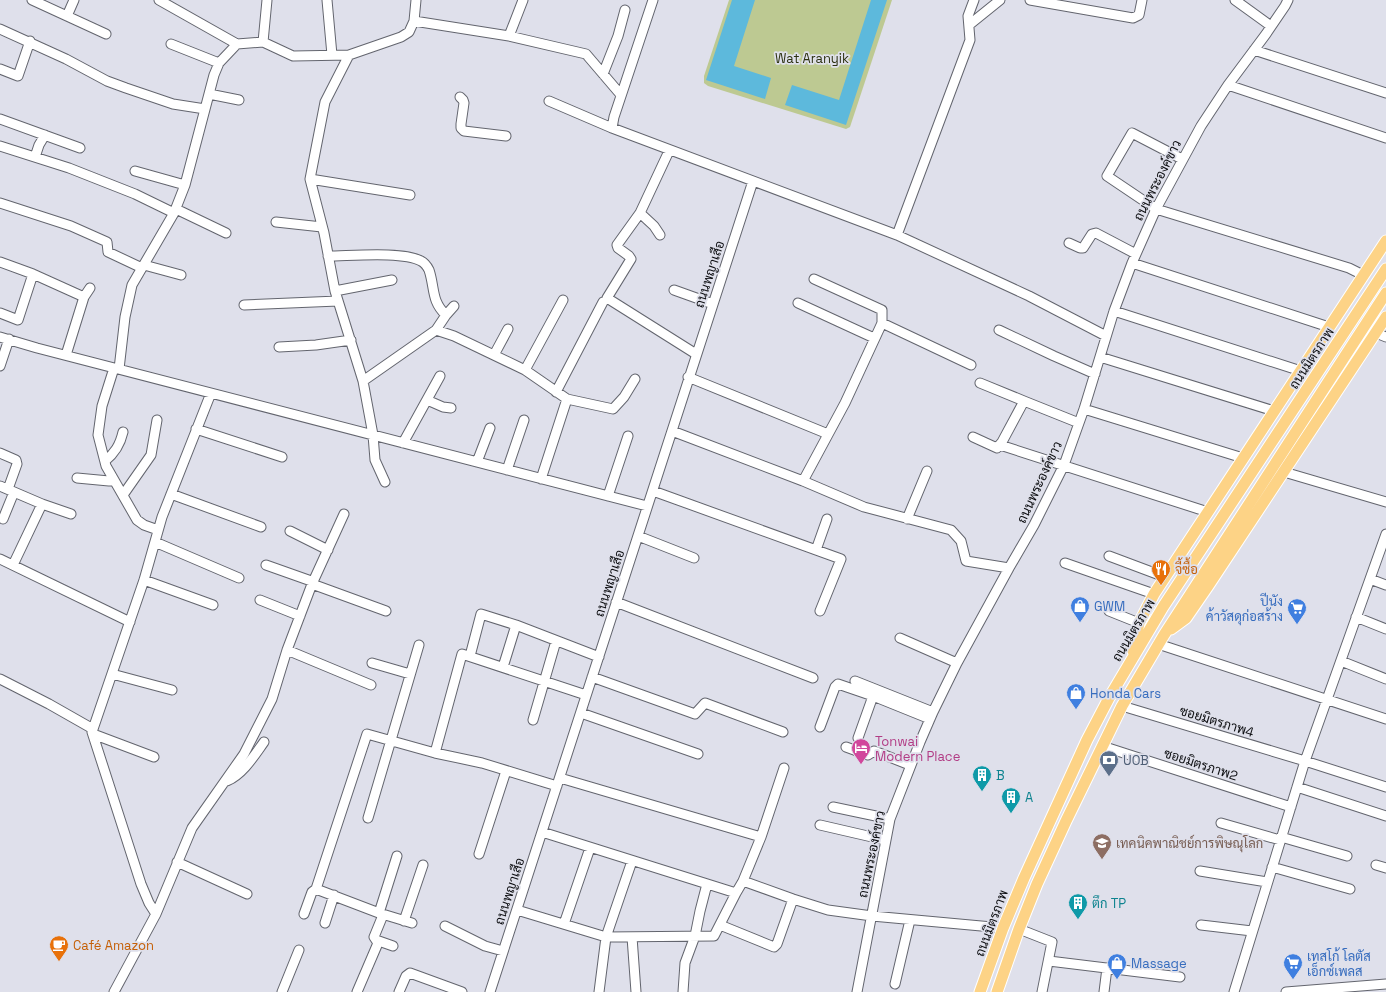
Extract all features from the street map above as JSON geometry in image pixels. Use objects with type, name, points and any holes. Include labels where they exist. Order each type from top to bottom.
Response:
[{"type":"main road","points":[[1130,661],[1139,623],[1154,594],[1384,243]]},
{"type":"main road","points":[[1384,243],[1375,286],[1385,295]]},
{"type":"main road","name":"ถนนมิตรภาพ","points":[[980,992],[1024,878],[1087,740],[1130,661],[1386,269]]},
{"type":"main road","name":"ถนนมิตรภาพ","points":[[997,992],[1019,928],[1037,884],[1122,706],[1161,640],[1385,295]]},
{"type":"main road","points":[[1161,640],[1186,618],[1312,429],[1381,335],[1386,317]]},
{"type":"main road","points":[[1276,409],[1317,375]]},
{"type":"main road","points":[[1312,429],[1328,383]]},
{"type":"street","points":[[32,0],[106,34]]},
{"type":"street","points":[[66,16],[74,0]]},
{"type":"street","points":[[159,0],[237,44],[263,42],[293,56],[349,55],[400,38],[409,32],[414,21],[416,0]]},
{"type":"street","points":[[263,42],[267,0]]},
{"type":"street","points":[[327,0],[332,55]]},
{"type":"street","points":[[509,36],[522,0]]},
{"type":"street","points":[[612,128],[621,95],[653,0]]},
{"type":"street","points":[[897,235],[970,40],[968,16],[974,0]]},
{"type":"street","points":[[969,25],[1000,0]]},
{"type":"street","points":[[1030,0],[1133,18],[1139,15],[1142,0]]},
{"type":"street","points":[[1235,0],[1271,26]]},
{"type":"street","name":"ถนนพระองค์ขาว","points":[[857,992],[890,819],[910,765],[931,716],[957,663],[1034,525],[1064,465],[1084,409],[1114,311],[1134,258],[1156,209],[1201,126],[1288,0]]},
{"type":"street","points":[[603,74],[618,36],[625,10]]},
{"type":"street","points":[[414,21],[509,36],[586,54],[621,95]]},
{"type":"street","points":[[0,29],[30,41],[107,81],[173,104],[205,109]]},
{"type":"street","points":[[0,69],[18,76],[30,41]]},
{"type":"street","points":[[171,44],[219,63]]},
{"type":"street","points":[[158,530],[137,520],[105,461],[98,435],[102,406],[116,368],[132,285],[175,211],[185,184],[214,76],[219,63],[237,44]]},
{"type":"street","points":[[1254,50],[1386,93]]},
{"type":"street","points":[[349,55],[325,102],[310,179],[338,301],[351,340],[362,381],[373,435],[375,460],[385,482]]},
{"type":"street","points":[[1228,85],[1386,138]]},
{"type":"street","points":[[209,94],[239,100]]},
{"type":"street","points":[[460,97],[464,103],[460,124],[464,131],[506,136]]},
{"type":"street","points":[[548,102],[669,151],[897,235],[1029,296],[1106,336]]},
{"type":"street","points":[[0,119],[80,148]]},
{"type":"street","points":[[1182,159],[1132,133],[1107,176],[1156,209],[1348,268],[1363,275]]},
{"type":"street","points":[[35,157],[39,145],[45,135]]},
{"type":"street","points":[[0,146],[69,168],[108,183],[226,233]]},
{"type":"street","points":[[669,151],[640,213],[617,245],[618,248],[631,259],[607,298],[696,354]]},
{"type":"street","points":[[135,171],[185,184]]},
{"type":"street","points":[[310,179],[410,195]]},
{"type":"street","name":"ถนนพญาเสือ","points":[[490,992],[753,181]]},
{"type":"street","points":[[0,203],[70,226],[106,242],[108,252],[143,266],[181,275]]},
{"type":"street","points":[[640,213],[654,226],[660,235]]},
{"type":"street","points":[[276,222],[322,227]]},
{"type":"street","points":[[1069,243],[1083,248],[1091,235],[1096,233],[1134,258],[1330,327]]},
{"type":"street","points":[[328,256],[400,255],[419,260],[425,264],[429,271],[436,302],[446,315]]},
{"type":"street","points":[[0,262],[33,274],[84,297]]},
{"type":"street","points":[[0,313],[18,320],[33,274]]},
{"type":"street","points":[[803,482],[845,403],[882,323],[882,310],[814,279]]},
{"type":"street","points":[[336,291],[392,280]]},
{"type":"street","points":[[66,355],[84,297],[90,288]]},
{"type":"street","points":[[674,290],[713,304]]},
{"type":"street","points":[[525,370],[563,300]]},
{"type":"street","points":[[244,305],[338,301]]},
{"type":"street","points":[[556,392],[603,302]]},
{"type":"street","points":[[798,303],[874,338]]},
{"type":"street","points":[[362,381],[436,330],[454,306]]},
{"type":"street","points":[[1114,311],[1301,371]]},
{"type":"street","points":[[882,323],[971,365]]},
{"type":"street","points":[[494,355],[508,329]]},
{"type":"street","points":[[436,330],[454,336],[525,370],[567,399],[613,409],[624,397],[635,380]]},
{"type":"street","points":[[999,330],[1095,374]]},
{"type":"street","points":[[0,366],[4,338],[647,506]]},
{"type":"street","points":[[279,347],[316,345],[351,340]]},
{"type":"street","points":[[1100,357],[1276,409]]},
{"type":"street","points":[[403,443],[440,376]]},
{"type":"street","points":[[688,378],[828,434]]},
{"type":"street","points":[[980,383],[1079,423]]},
{"type":"street","points":[[156,914],[140,884],[93,732],[144,580],[158,530],[211,393]]},
{"type":"street","points":[[541,479],[567,399]]},
{"type":"street","points":[[427,400],[442,407],[451,408]]},
{"type":"street","points":[[973,436],[997,448],[1024,401]]},
{"type":"street","points":[[1084,409],[1243,458]]},
{"type":"street","points":[[123,495],[150,455],[157,420]]},
{"type":"street","points":[[507,470],[524,420]]},
{"type":"street","points":[[477,462],[490,428]]},
{"type":"street","points":[[196,429],[282,457]]},
{"type":"street","points":[[672,431],[864,507],[951,530],[961,541],[966,561],[1009,568]]},
{"type":"street","points":[[105,461],[115,452],[123,432]]},
{"type":"street","points":[[608,496],[628,436]]},
{"type":"street","points":[[1000,445],[1008,449],[1064,465],[1208,512]]},
{"type":"street","points":[[0,453],[16,460],[17,464],[7,489],[3,519]]},
{"type":"street","points":[[907,519],[927,471]]},
{"type":"street","points":[[1284,472],[1386,502]]},
{"type":"street","points":[[77,478],[109,481],[114,480]]},
{"type":"street","points":[[7,489],[42,504],[71,514]]},
{"type":"street","points":[[653,491],[841,559],[820,611]]},
{"type":"street","points":[[171,494],[261,527]]},
{"type":"street","points":[[13,565],[42,504]]},
{"type":"street","points":[[114,992],[156,914],[192,828],[244,754],[272,699],[287,650],[300,616],[344,514]]},
{"type":"street","points":[[816,550],[827,519]]},
{"type":"street","points":[[290,531],[328,550]]},
{"type":"street","points":[[1234,992],[1305,761],[1386,534]]},
{"type":"street","points":[[638,536],[694,558]]},
{"type":"street","points":[[155,542],[239,578]]},
{"type":"street","points":[[1109,556],[1165,577]]},
{"type":"street","points":[[0,559],[130,622]]},
{"type":"street","points":[[1065,563],[1154,594]]},
{"type":"street","points":[[266,565],[386,611]]},
{"type":"street","points":[[1370,579],[1386,585]]},
{"type":"street","points":[[144,580],[213,605]]},
{"type":"street","points":[[260,600],[300,616]]},
{"type":"street","points":[[616,602],[813,678]]},
{"type":"street","points":[[1109,611],[1139,623]]},
{"type":"street","points":[[470,656],[481,614],[516,625],[598,657]]},
{"type":"street","points":[[1356,617],[1386,629]]},
{"type":"street","points":[[503,667],[516,625]]},
{"type":"street","points":[[900,638],[957,663]]},
{"type":"street","points":[[1161,640],[1327,700],[1386,719]]},
{"type":"street","points":[[533,720],[556,641]]},
{"type":"street","points":[[368,818],[419,645]]},
{"type":"street","points":[[287,650],[370,685]]},
{"type":"street","points":[[436,753],[462,654],[586,694]]},
{"type":"street","points":[[1341,661],[1386,679]]},
{"type":"street","points":[[372,663],[410,674]]},
{"type":"street","points":[[112,674],[172,690]]},
{"type":"street","points":[[592,677],[695,714],[705,703],[783,732]]},
{"type":"street","points":[[0,679],[49,704],[93,732],[154,757]]},
{"type":"street","points":[[856,681],[931,716]]},
{"type":"street","points":[[820,727],[836,685],[841,684],[931,716]]},
{"type":"street","points":[[858,738],[873,696]]},
{"type":"street","name":"ซอยมิตรภาพ4","points":[[1122,706],[1386,787]]},
{"type":"street","points":[[580,713],[698,754]]},
{"type":"street","points":[[304,914],[312,892],[316,889],[366,734],[436,753],[482,763],[506,772],[558,782],[761,838]]},
{"type":"street","points":[[224,783],[238,775],[264,742]]},
{"type":"street","name":"ซอยมิตรภาพ2","points":[[1102,746],[1291,807]]},
{"type":"street","points":[[846,747],[868,755],[874,751],[910,765]]},
{"type":"street","points":[[517,910],[606,937],[714,936],[743,880],[761,838],[784,768]]},
{"type":"street","points":[[479,854],[506,772]]},
{"type":"street","points":[[1297,787],[1386,816]]},
{"type":"street","points":[[833,807],[890,819]]},
{"type":"street","points":[[1220,823],[1347,856]]},
{"type":"street","points":[[820,825],[885,840]]},
{"type":"street","points":[[542,832],[736,893]]},
{"type":"street","points":[[564,924],[590,848]]},
{"type":"street","points":[[357,992],[378,943],[374,937],[397,856]]},
{"type":"street","points":[[599,992],[606,937],[632,861]]},
{"type":"street","points":[[177,862],[247,894]]},
{"type":"street","points":[[1376,865],[1386,868]]},
{"type":"street","points":[[316,889],[381,914],[408,922],[423,866]]},
{"type":"street","points":[[1272,867],[1350,889]]},
{"type":"street","points":[[1200,870],[1267,882]]},
{"type":"street","points":[[743,880],[793,899],[828,910],[910,920],[1004,928]]},
{"type":"street","points":[[683,992],[685,963],[695,936],[707,884]]},
{"type":"street","points":[[325,923],[334,895]]},
{"type":"street","points":[[720,925],[774,947],[778,941],[793,899]]},
{"type":"street","points":[[895,984],[910,920]]},
{"type":"street","points":[[445,926],[485,946],[503,951]]},
{"type":"street","points":[[1201,926],[1252,930]]},
{"type":"street","points":[[1019,928],[1052,942],[1042,992]]},
{"type":"street","points":[[632,937],[636,992]]},
{"type":"street","points":[[376,940],[393,946]]},
{"type":"street","points":[[282,992],[298,950]]},
{"type":"street","points":[[1049,961],[1180,977]]},
{"type":"street","points":[[1104,992],[1107,968]]},
{"type":"street","points":[[399,992],[406,976],[410,973],[462,992]]},
{"type":"street","points":[[1286,992],[1386,984]]},
{"type":"green space","name":"Wat Aranyik","points":[[729,0],[892,0],[850,127],[846,129],[708,86],[704,83],[704,76]]},
{"type":"water","points":[[732,0],[755,0],[734,66],[771,78],[765,99],[706,80]]},
{"type":"water","points":[[871,0],[887,0],[846,125],[785,105],[792,85],[839,100]]},
{"type":"place","name":"จี้ซื้อ","points":[[1161,586]]},
{"type":"place","name":"GWM","points":[[1080,623]]},
{"type":"place","name":"ปีนัง ค้าวัสดุก่อสร้าง","points":[[1297,625]]},
{"type":"place","name":"Honda Cars","points":[[1076,710]]},
{"type":"place","name":"Tonwai Modern Place","points":[[861,765]]},
{"type":"place","name":"UOB","points":[[1109,777]]},
{"type":"place","name":"B","points":[[982,792]]},
{"type":"place","name":"A","points":[[1011,814]]},
{"type":"place","name":"เทคนิคพาณิชย์การพิษณุโลก","points":[[1102,860]]},
{"type":"place","name":"ตึก TP","points":[[1078,920]]},
{"type":"place","name":"Café Amazon","points":[[59,962]]},
{"type":"place","name":"Massage","points":[[1117,980]]},
{"type":"place","name":"เทสโก้ โลตัส เอ็กซ์เพลส","points":[[1293,980]]}]
